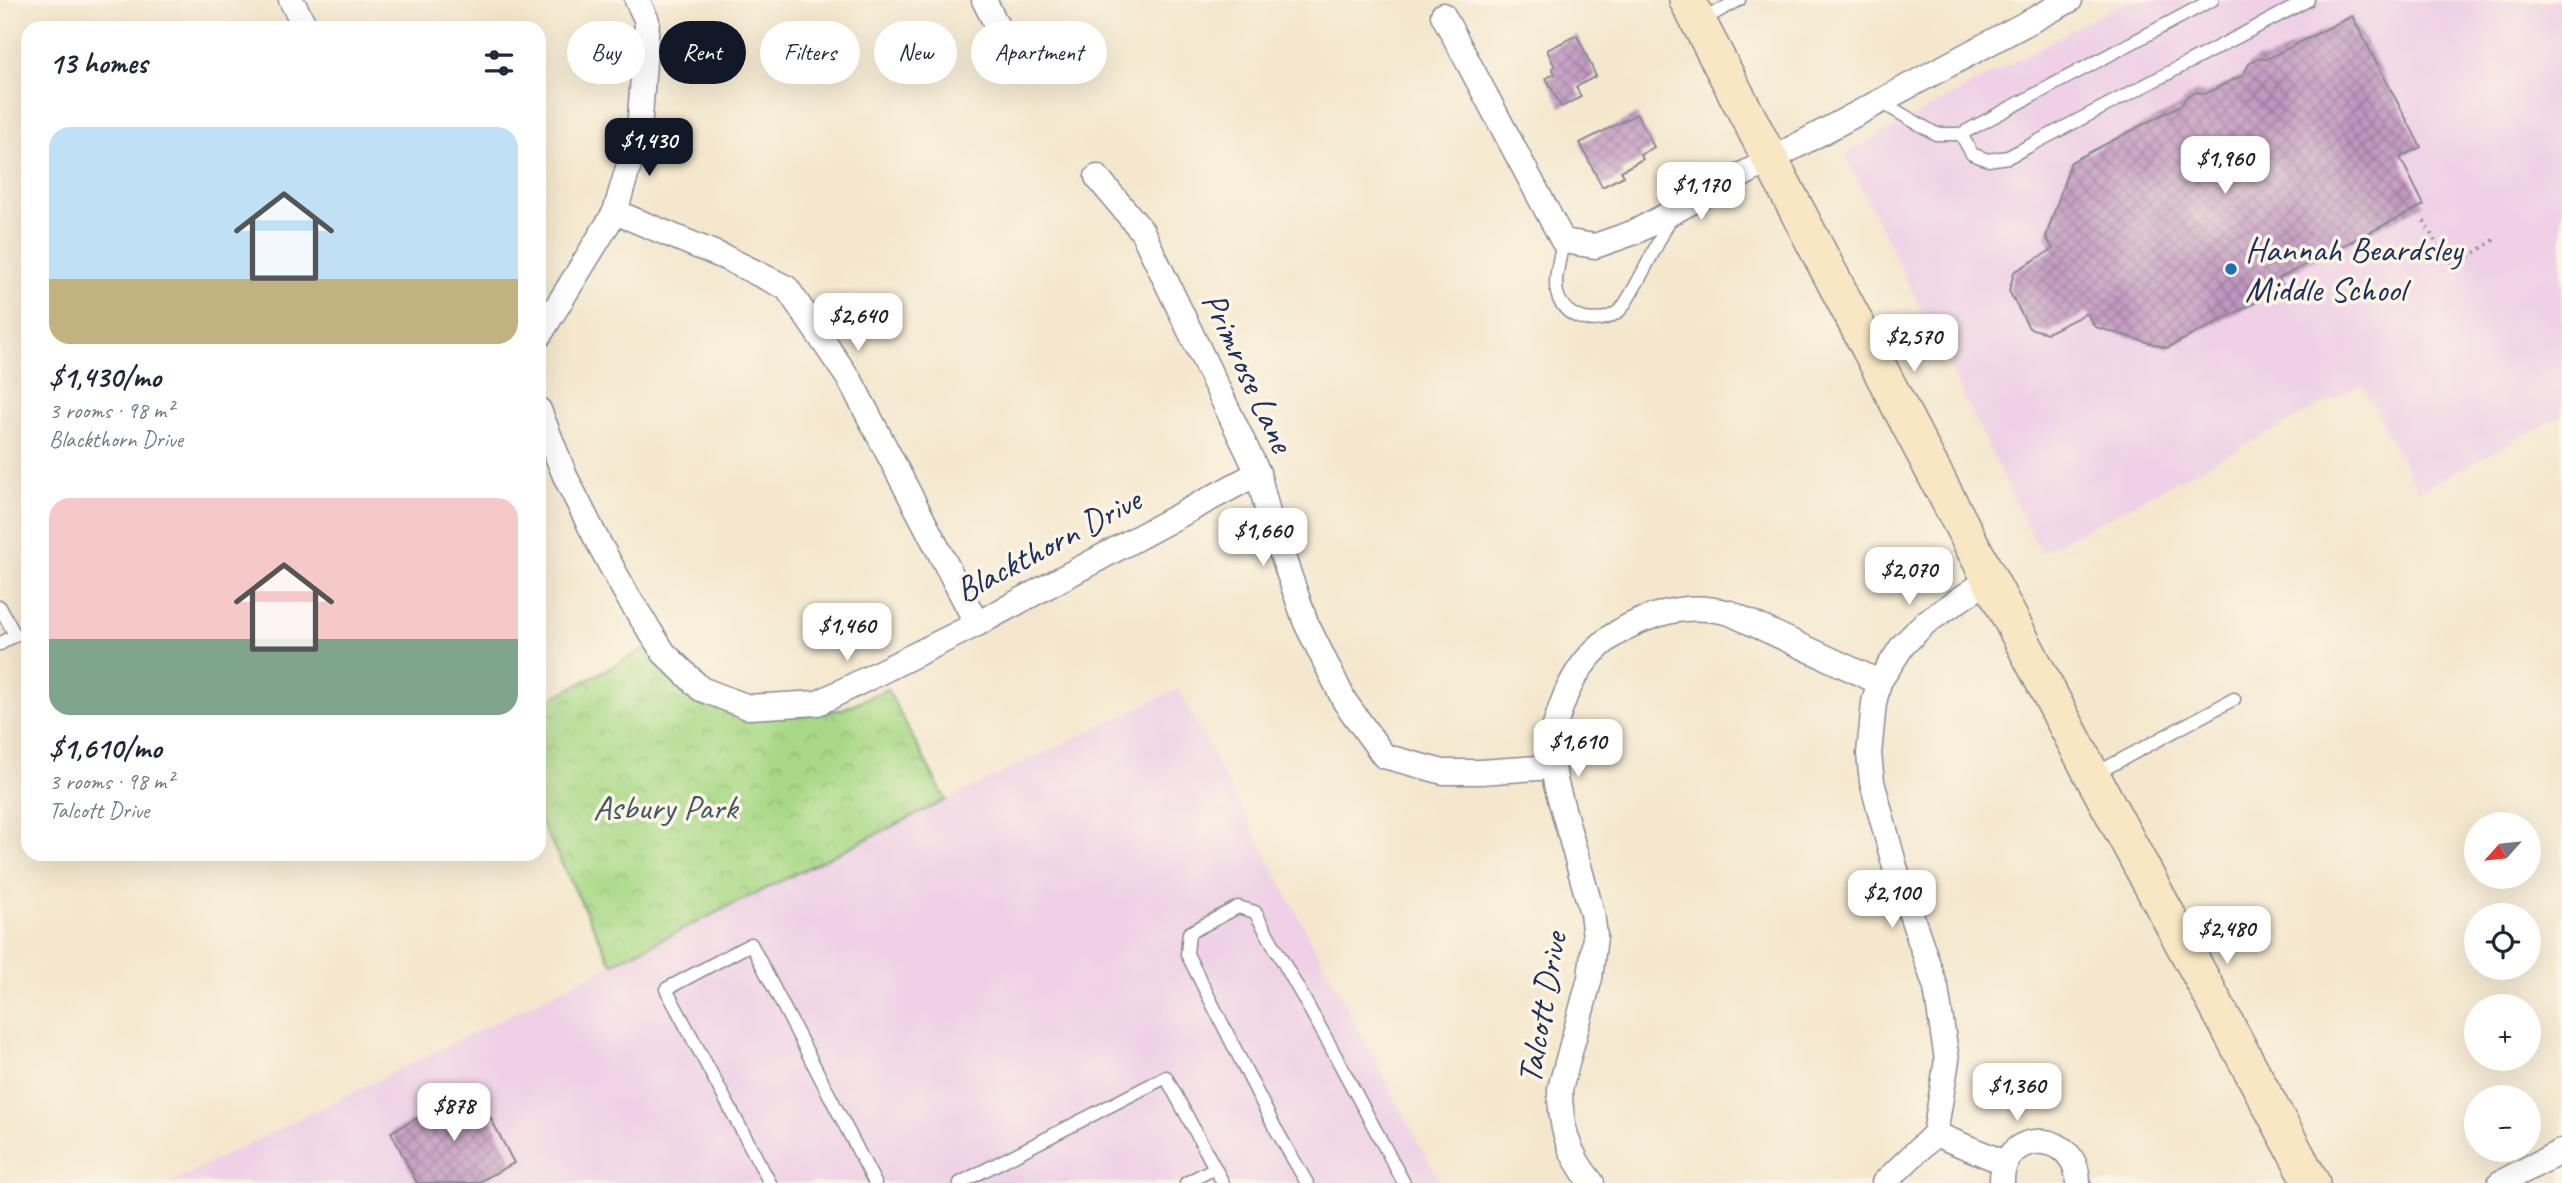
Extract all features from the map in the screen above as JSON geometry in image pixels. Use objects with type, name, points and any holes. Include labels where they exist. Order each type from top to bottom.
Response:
[{"type":"street","points":[[291,0],[302,21]]},
{"type":"street","points":[[546,325],[615,212],[639,131],[647,21],[637,0]]},
{"type":"street","points":[[984,0],[994,21]]},
{"type":"street","points":[[1443,15],[1563,241],[1595,246],[1635,232],[2070,0]]},
{"type":"street","points":[[1693,11],[2092,775],[2312,1183]]},
{"type":"street","name":"Primrose Lane","points":[[1097,177],[1142,231],[1258,473],[1269,517],[1306,623],[1345,702],[1384,756],[1443,772],[1553,766]]},
{"type":"street","points":[[615,212],[726,258],[788,288],[851,382],[977,624]]},
{"type":"street","name":"Blackthorn Drive","points":[[546,428],[565,476],[628,597],[664,653],[701,689],[748,707],[818,703],[977,624],[1258,473]]},
{"type":"street","points":[[1884,1183],[1935,1134],[1947,1060],[1936,988],[1895,867],[1872,782],[1870,727],[1879,682],[1903,645],[1925,623],[1990,579]]},
{"type":"street","name":"Talcott Drive","points":[[1592,1183],[1569,1150],[1563,1131],[1560,1096],[1590,978],[1595,936],[1592,913],[1553,766],[1554,727],[1574,677],[1587,658],[1615,632],[1676,609],[1707,607],[1730,613],[1879,682]]},
{"type":"street","points":[[1935,1134],[2004,1173],[2013,1152],[2036,1141],[2049,1142],[2070,1156],[2076,1168],[2078,1183]]},
{"type":"street","points":[[2500,1183],[2562,1151]]},
{"type":"lane","points":[[1693,11],[1739,0]]},
{"type":"lane","points":[[1879,101],[1936,134],[1961,134],[2212,0]]},
{"type":"lane","points":[[1961,134],[1972,154],[1988,160],[2008,157],[2308,0]]},
{"type":"lane","points":[[1563,241],[1556,286],[1562,304],[1577,318],[1597,321],[1620,310],[1675,210]]},
{"type":"lane","points":[[0,607],[15,635],[0,643]]},
{"type":"lane","points":[[2092,775],[2234,699]]},
{"type":"lane","points":[[1307,1183],[1274,1126],[1187,954],[1189,933],[1238,907],[1255,912],[1404,1183]]},
{"type":"lane","points":[[770,1183],[666,989],[751,944],[875,1183]]},
{"type":"lane","points":[[960,1183],[1166,1077],[1223,1183]]},
{"type":"lane","points":[[1186,1183],[1215,1168]]},
{"type":"path","points":[[2424,220],[2444,258],[2452,263],[2464,260],[2494,240]]},
{"type":"shaded area","name":"Hannah Beardsley Middle School","points":[[2126,0],[2562,0],[2562,416],[2418,491],[2362,384],[2040,553],[1845,154]]},
{"type":"shaded area","points":[[1178,689],[1440,1183],[169,1183],[946,800]]},
{"type":"green space","name":"Asbury Park","points":[[649,647],[700,695],[806,715],[843,709],[887,689],[946,800],[612,964],[546,832],[546,701]]},
{"type":"building","name":"Hannah Beardsley Middle School","points":[[2352,16],[2421,147],[2400,157],[2424,205],[2279,278],[2284,288],[2167,348],[2095,327],[2087,313],[2047,333],[2029,328],[2009,291],[2014,272],[2053,249],[2046,237],[2071,162],[2181,105],[2186,97],[2196,92],[2205,94],[2243,75],[2249,64],[2258,58],[2267,59]]},
{"type":"building","points":[[1577,35],[1596,76],[1576,87],[1581,97],[1561,107],[1546,78],[1555,74],[1552,68],[1555,67],[1547,50]]},
{"type":"building","points":[[1637,114],[1654,147],[1640,155],[1643,159],[1621,171],[1624,176],[1602,187],[1580,143]]},
{"type":"building","points":[[475,1088],[514,1163],[477,1183],[417,1183],[391,1132]]},
{"type":"place","name":"Hannah Beardsley Middle School","points":[[2231,269]]}]
